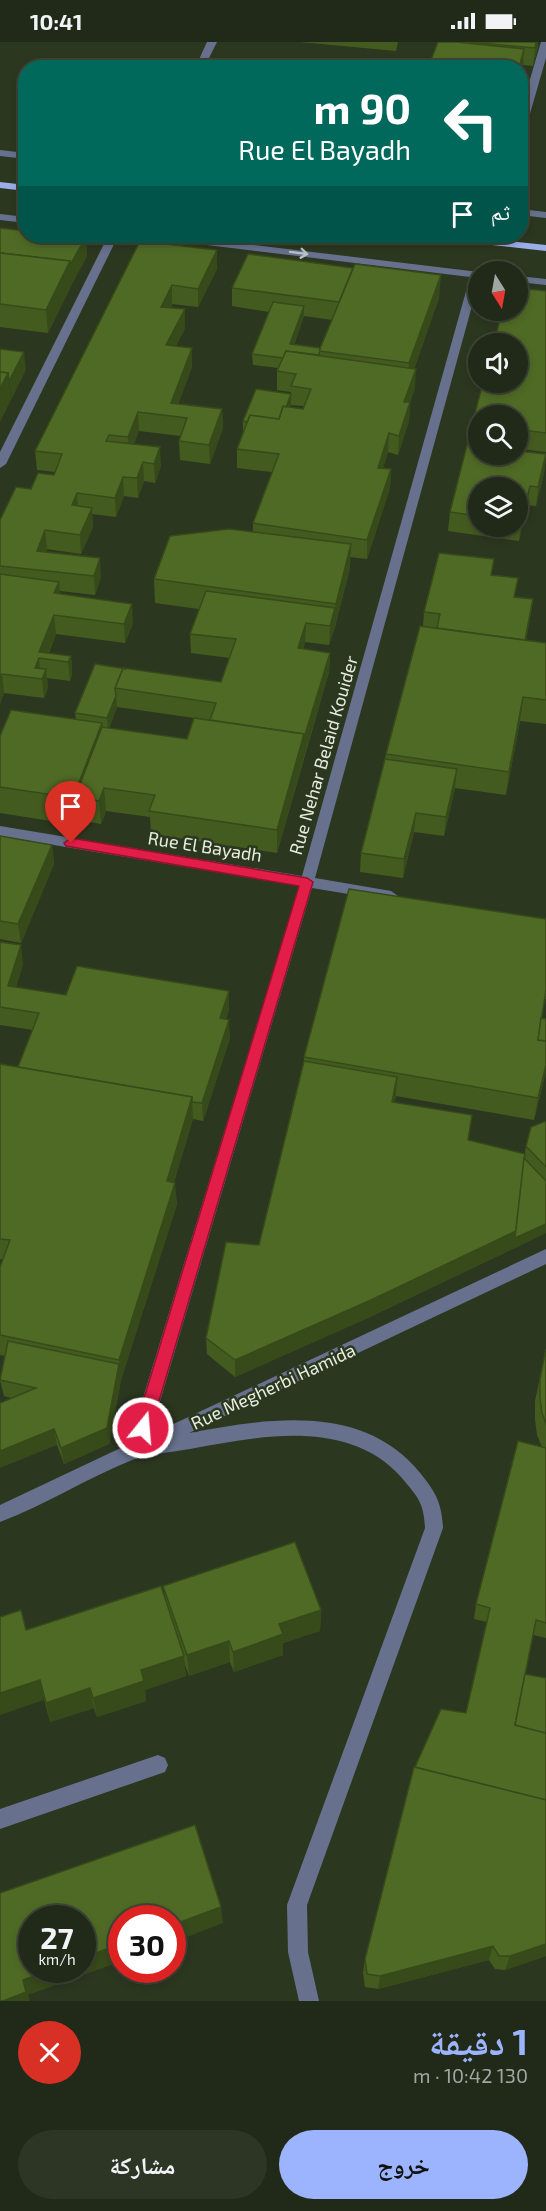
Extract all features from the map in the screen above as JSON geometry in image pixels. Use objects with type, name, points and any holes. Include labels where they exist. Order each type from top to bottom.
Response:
[{"type":"main road","points":[[0,185],[18,187]]},
{"type":"main road","points":[[501,243],[546,248]]},
{"type":"street","points":[[203,60],[212,42]]},
{"type":"street","points":[[528,104],[546,42]]},
{"type":"street","points":[[0,153],[18,155]]},
{"type":"street","points":[[528,213],[546,215]]},
{"type":"street","points":[[0,217],[18,219]]},
{"type":"street","points":[[0,464],[110,243]]},
{"type":"street","points":[[217,243],[468,273]]},
{"type":"street","points":[[528,280],[546,282]]},
{"type":"street","name":"Rue Nehar Belaid Kouider","points":[[136,1451],[307,882],[468,306]]},
{"type":"street","name":"Rue El Bayadh","points":[[0,831],[409,899]]},
{"type":"street","name":"Rue Megherbi Hamida","points":[[0,1514],[546,1256]]},
{"type":"street","points":[[136,1451],[254,1429],[308,1428],[362,1438],[397,1460],[424,1490],[433,1508],[434,1528],[297,1905],[298,1952],[309,2001]]},
{"type":"street","points":[[0,1819],[158,1765]]},
{"type":"building","points":[[438,42],[524,49],[521,60],[431,60]]},
{"type":"building","points":[[470,42],[536,42],[535,48]]},
{"type":"building","points":[[0,228],[18,230],[18,243],[83,243],[70,265],[70,261],[0,253]]},
{"type":"building","points":[[139,243],[217,250],[198,289],[172,285],[161,307],[185,309],[166,345],[192,348],[171,403],[222,409],[209,445],[179,441],[187,418],[138,412],[128,437],[109,435],[106,441],[160,447],[154,464],[143,462],[137,478],[123,477],[115,498],[77,493],[72,505],[92,508],[80,535],[45,530],[37,551],[100,558],[94,576],[0,566],[0,520],[16,487],[31,489],[38,473],[54,475],[62,454],[35,451]]},
{"type":"building","points":[[0,253],[70,261],[46,310],[0,304]]},
{"type":"building","points":[[248,254],[353,268],[339,302],[232,288]]},
{"type":"building","points":[[355,264],[441,275],[409,363],[319,351]]},
{"type":"building","points":[[528,289],[546,291],[546,433],[528,431],[528,405],[477,405],[480,393],[528,393],[528,333],[497,333],[499,321],[528,321]]},
{"type":"building","points":[[273,302],[304,306],[290,344],[320,348],[319,355],[286,351],[283,358],[252,354]]},
{"type":"building","points":[[0,349],[24,352],[9,381],[8,373],[0,372]]},
{"type":"building","points":[[286,351],[416,369],[404,402],[410,402],[399,436],[389,433],[378,468],[391,469],[367,540],[253,523],[279,454],[237,449],[250,415],[279,419],[283,406],[303,409],[311,389],[291,386],[296,374],[277,371]]},
{"type":"building","points":[[0,372],[8,373],[0,389]]},
{"type":"building","points":[[256,389],[291,394],[286,407],[283,406],[279,419],[250,415],[247,422],[243,421]]},
{"type":"building","points":[[468,441],[468,465],[528,465],[528,452],[546,454],[538,487],[530,486],[528,494],[528,477],[468,477],[468,515],[450,512]]},
{"type":"building","points":[[229,529],[351,544],[336,604],[154,579],[170,536]]},
{"type":"building","points":[[439,553],[494,559],[491,575],[518,578],[514,597],[533,599],[525,640],[437,628],[440,614],[424,612]]},
{"type":"building","points":[[0,574],[59,582],[54,593],[132,604],[124,624],[54,615],[39,652],[71,656],[68,662],[39,658],[35,668],[46,669],[42,679],[2,674],[0,678]]},
{"type":"building","points":[[206,591],[335,608],[330,626],[306,623],[298,648],[330,653],[304,738],[304,734],[210,720],[216,703],[115,688],[123,668],[221,682],[236,639],[190,634]]},
{"type":"building","points":[[420,626],[546,643],[546,700],[523,697],[509,772],[386,754]]},
{"type":"building","points":[[95,664],[123,668],[115,688],[116,696],[107,718],[75,713]]},
{"type":"building","points":[[11,710],[102,723],[73,798],[0,787],[0,736]]},
{"type":"building","points":[[194,718],[304,734],[277,830],[149,811],[155,795],[104,788],[99,801],[75,797],[102,727],[187,739]]},
{"type":"building","points":[[385,759],[457,769],[446,817],[416,813],[404,859],[361,853]]},
{"type":"building","points":[[0,836],[52,845],[18,924],[0,921]]},
{"type":"building","points":[[349,889],[546,919],[546,990],[538,1040],[546,1041],[546,1065],[538,1098],[304,1057]]},
{"type":"building","points":[[0,942],[21,945],[8,986],[66,995],[77,966],[229,991],[220,1018],[229,1020],[202,1103],[192,1102],[192,1097],[18,1067],[39,1013],[0,1007]]},
{"type":"building","points":[[541,1018],[546,1019],[546,1041],[538,1040]]},
{"type":"building","points":[[304,1061],[397,1077],[392,1102],[472,1115],[468,1140],[525,1154],[516,1231],[371,1300],[235,1360],[206,1338],[226,1242],[259,1245]]},
{"type":"building","points":[[0,1064],[192,1097],[167,1181],[175,1183],[119,1360],[0,1335],[0,1267],[10,1240],[0,1239]]},
{"type":"building","points":[[546,1121],[546,1167],[526,1146],[531,1127]]},
{"type":"building","points":[[524,1158],[546,1181],[546,1224],[515,1238]]},
{"type":"building","points":[[8,1341],[119,1364],[107,1428],[61,1448],[54,1429],[0,1451],[0,1403],[36,1388],[0,1380]]},
{"type":"building","points":[[546,1349],[546,1424],[540,1398],[540,1379]]},
{"type":"building","points":[[518,1441],[546,1448],[546,1623],[536,1620],[515,1725],[546,1733],[546,1800],[415,1767],[441,1709],[466,1713],[490,1608],[476,1604]]},
{"type":"building","points":[[295,1542],[321,1610],[279,1624],[283,1634],[233,1652],[229,1641],[187,1655],[163,1586]]},
{"type":"building","points":[[161,1586],[184,1656],[141,1670],[144,1681],[93,1698],[90,1688],[46,1703],[40,1680],[0,1693],[0,1617],[21,1610],[26,1630]]},
{"type":"building","points":[[525,1674],[546,1678],[546,1733],[515,1725]]},
{"type":"building","points":[[414,1767],[546,1800],[546,1944],[510,1956],[499,1956],[493,1946],[380,1976],[367,1974],[365,1959]]},
{"type":"building","points":[[195,1825],[221,1907],[186,1920],[186,1905],[108,1905],[108,1949],[96,1953],[96,1905],[18,1905],[18,1983],[24,1983],[26,1992],[0,2001],[0,1893]]},
{"type":"route","points":[[71,843],[307,882],[143,1428]]}]
